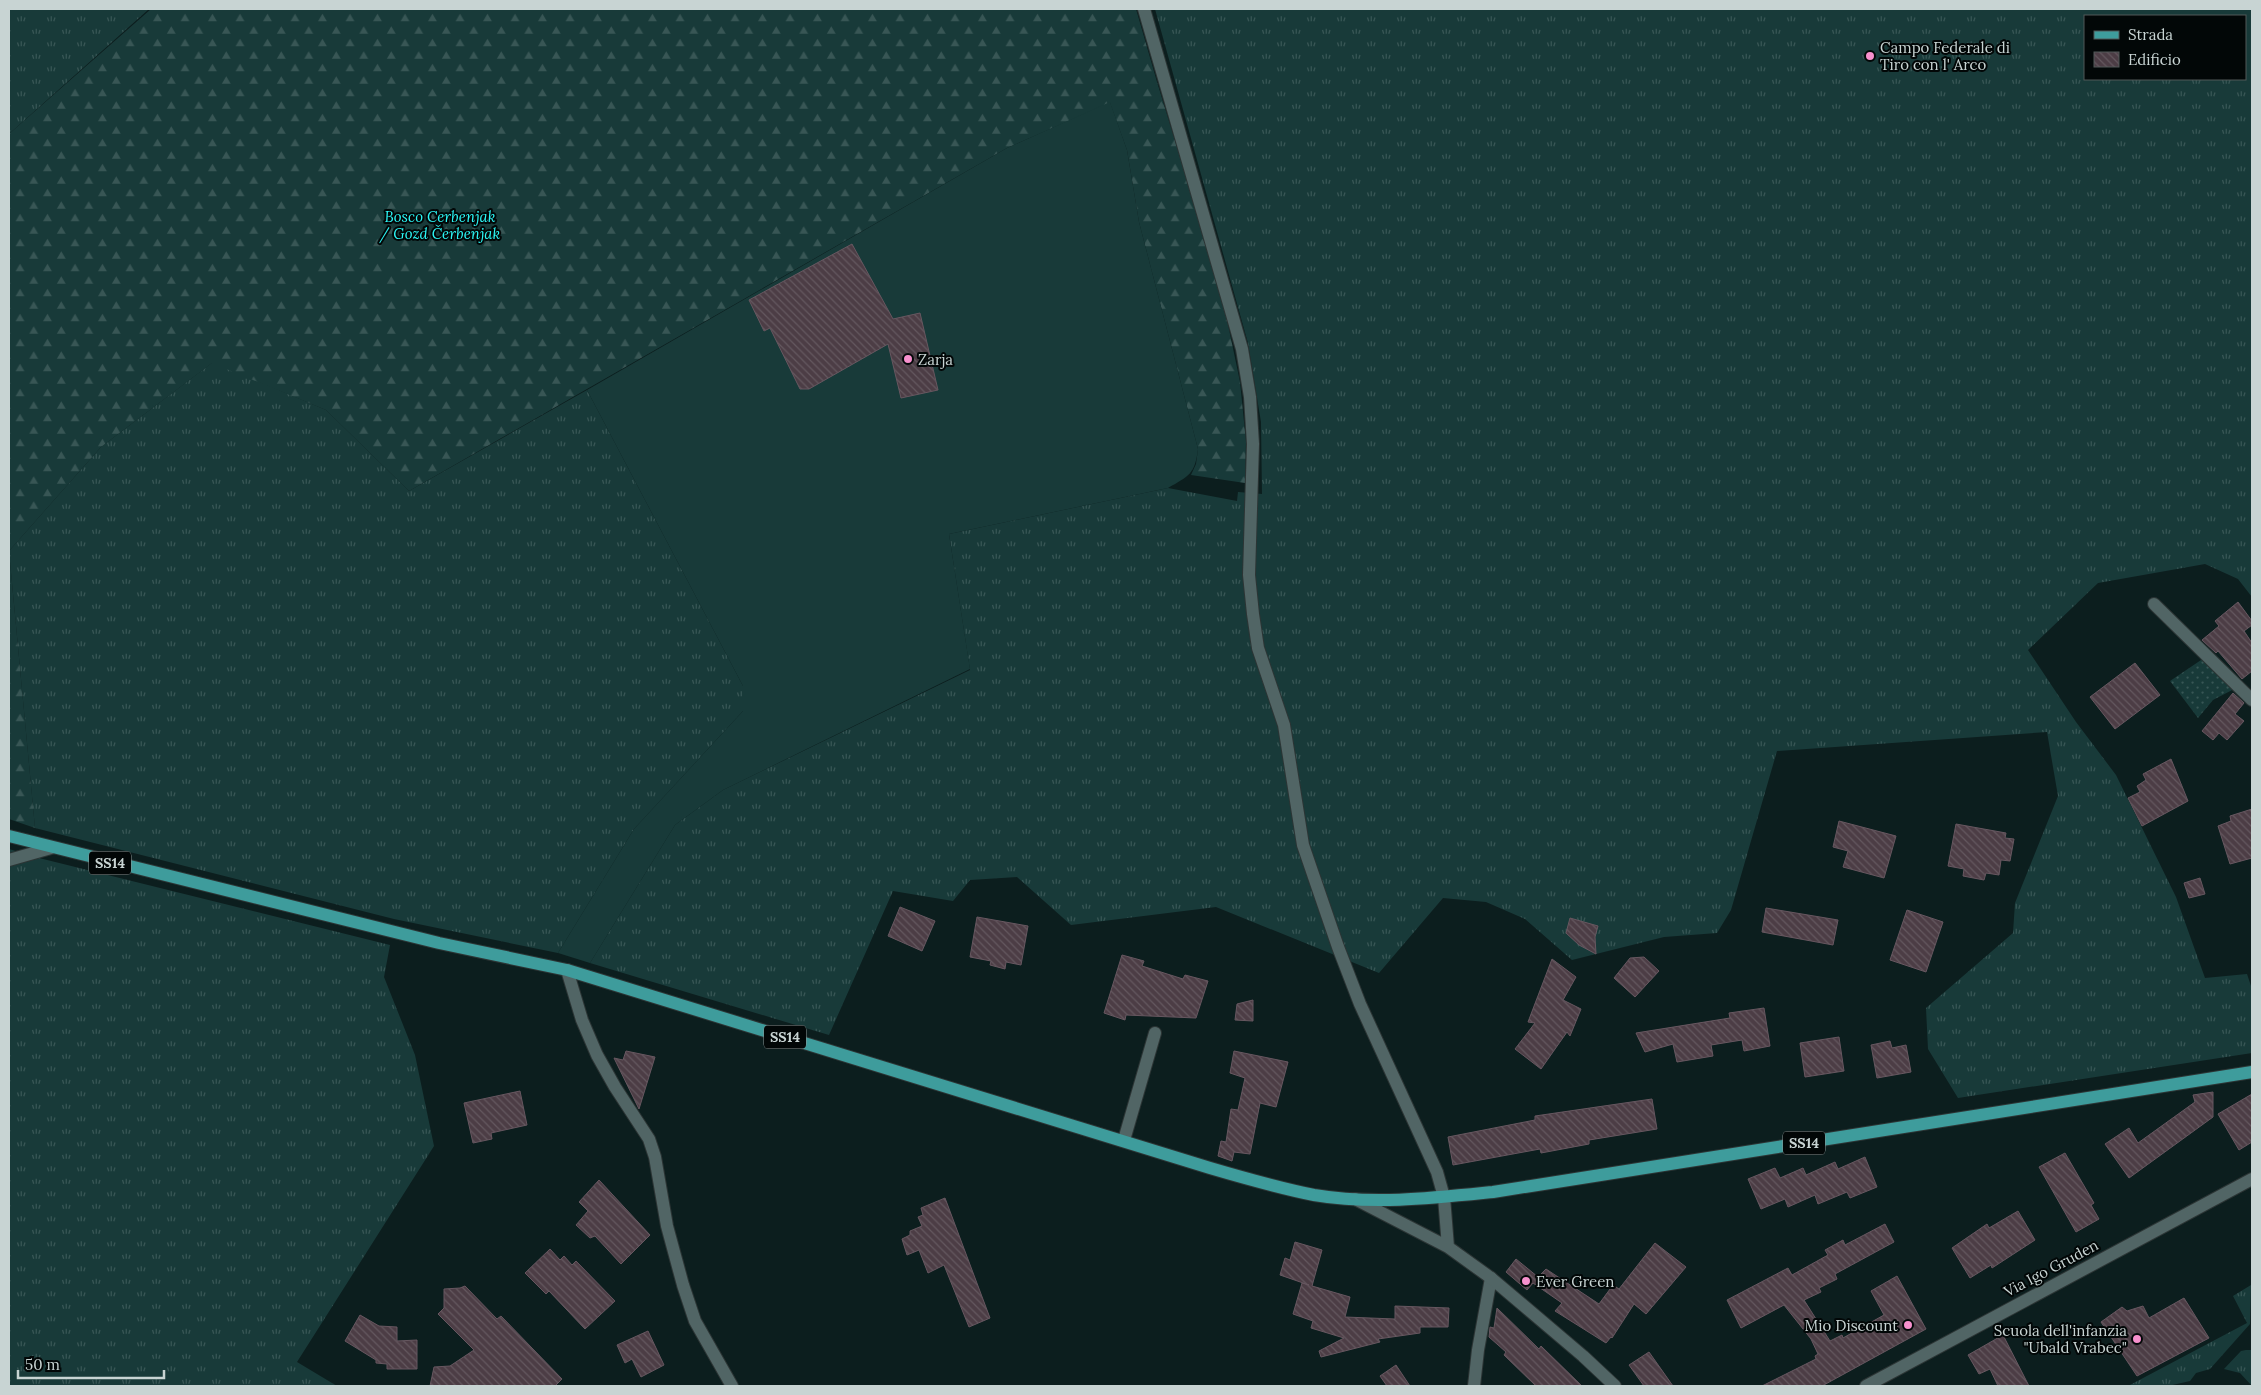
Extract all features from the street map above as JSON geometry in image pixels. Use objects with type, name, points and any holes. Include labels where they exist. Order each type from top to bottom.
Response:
[{"type":"main road","name":"SS14","points":[[9,836],[51,848],[439,943],[567,970],[1254,1180],[1314,1195],[1355,1200],[1403,1200],[1493,1192],[2252,1072]]},
{"type":"street","points":[[1144,9],[1242,349],[1250,406],[1253,491],[1249,574],[1258,648],[1284,724],[1303,845],[1360,1004],[1437,1172],[1444,1197],[1448,1247]]},
{"type":"street","points":[[2154,604],[2252,700]]},
{"type":"street","points":[[9,860],[51,848]]},
{"type":"street","points":[[567,970],[582,1020],[597,1055],[615,1087],[649,1139],[655,1157],[667,1226],[696,1321],[732,1386]]},
{"type":"street","points":[[1124,1140],[1155,1033]]},
{"type":"street","name":"Via Igo Gruden","points":[[1866,1386],[2252,1179]]},
{"type":"street","points":[[1355,1200],[1448,1247],[1491,1278],[1583,1356],[1615,1386]]},
{"type":"street","points":[[1474,1386],[1478,1350],[1491,1278]]},
{"type":"green space","points":[[9,9],[149,9],[9,134]]},
{"type":"green space","name":"Bosco Cerbenjak / Gozd Čerbenjak","points":[[151,9],[1136,9],[1221,291],[1240,382],[1246,442],[1245,483],[1191,475],[1196,464],[1198,449],[1139,222],[1127,150],[1110,103],[1007,148],[409,491],[326,410],[212,363],[101,447],[9,551],[9,134]]},
{"type":"green space","points":[[1155,9],[2252,9],[2252,597],[2238,579],[2205,564],[2098,583],[2028,650],[2076,722],[2116,775],[2176,897],[2205,978],[2247,974],[2252,989],[2252,1053],[1958,1098],[1928,1049],[1926,1008],[2013,933],[2015,903],[2058,796],[2047,732],[1777,751],[1731,910],[1717,933],[1664,937],[1572,960],[1525,919],[1486,902],[1443,898],[1379,973],[1216,907],[1071,925],[1017,877],[970,880],[953,901],[893,891],[829,1035],[590,963],[675,825],[723,790],[970,670],[949,534],[1168,488],[1237,501],[1238,492],[1262,494],[1261,422],[1248,343]]},
{"type":"green space","points":[[1110,102],[1127,150],[1139,222],[1198,449],[1193,469],[1186,477],[1168,488],[949,534],[970,669],[723,790],[675,825],[590,963],[558,953],[634,829],[743,711],[743,686],[587,390],[1007,148]]},
{"type":"green space","points":[[213,362],[326,410],[409,491],[587,390],[743,686],[743,711],[634,829],[558,953],[394,919],[35,828],[9,551],[101,447]]},
{"type":"green space","points":[[9,551],[35,828],[9,819]]},
{"type":"green space","points":[[2207,656],[2236,688],[2213,700],[2198,718],[2170,681]]},
{"type":"green space","points":[[9,849],[390,945],[384,977],[415,1055],[434,1146],[297,1362],[337,1386],[9,1386]]},
{"type":"green space","points":[[2251,1285],[2250,1324],[2210,1369],[2196,1373],[2190,1381],[2168,1386],[2128,1386],[2247,1323],[2233,1296]]},
{"type":"green space","points":[[2252,1350],[2252,1386],[2240,1373],[2224,1369],[2241,1351]]},
{"type":"building","points":[[852,244],[893,319],[920,313],[938,390],[901,398],[888,344],[809,389],[800,389],[770,328],[764,331],[749,300]]},
{"type":"building","points":[[2238,602],[2252,621],[2252,625],[2244,631],[2252,643],[2252,671],[2242,679],[2218,651],[2216,653],[2202,640],[2219,626],[2215,621]]},
{"type":"building","points":[[2135,663],[2160,695],[2115,729],[2090,697]]},
{"type":"building","points":[[2233,693],[2244,703],[2235,714],[2244,721],[2227,740],[2219,733],[2213,740],[2202,731]]},
{"type":"building","points":[[2171,759],[2188,801],[2142,826],[2128,798],[2140,792],[2137,786],[2146,780],[2143,774]]},
{"type":"building","points":[[2252,809],[2252,858],[2230,864],[2218,826],[2231,821],[2230,816]]},
{"type":"building","points":[[1839,821],[1896,836],[1884,878],[1843,867],[1848,851],[1833,847]]},
{"type":"building","points":[[1956,824],[2006,833],[2005,838],[2014,839],[2010,861],[2001,860],[1999,875],[1986,873],[1984,880],[1963,876],[1964,869],[1948,866]]},
{"type":"building","points":[[2200,878],[2205,894],[2189,898],[2184,883]]},
{"type":"building","points":[[900,907],[935,921],[922,951],[888,936]]},
{"type":"building","points":[[1766,908],[1838,920],[1833,945],[1762,932]]},
{"type":"building","points":[[1907,910],[1943,922],[1926,972],[1890,960]]},
{"type":"building","points":[[977,917],[1028,926],[1021,965],[1006,962],[1005,969],[990,965],[991,961],[970,957]]},
{"type":"building","points":[[1570,918],[1598,926],[1595,937],[1596,954],[1579,945],[1566,933]]},
{"type":"building","points":[[1122,955],[1144,961],[1142,966],[1183,979],[1185,975],[1208,981],[1196,1018],[1126,1015],[1125,1020],[1104,1013]]},
{"type":"building","points":[[1644,957],[1659,971],[1635,997],[1614,978],[1630,958]]},
{"type":"building","points":[[1552,959],[1576,977],[1563,1000],[1581,1009],[1570,1036],[1567,1032],[1541,1069],[1515,1049],[1535,1023],[1528,1022]]},
{"type":"building","points":[[1253,1000],[1253,1021],[1235,1020],[1237,1004]]},
{"type":"building","points":[[1764,1008],[1770,1046],[1744,1051],[1742,1040],[1711,1045],[1713,1056],[1677,1062],[1673,1044],[1645,1052],[1636,1033],[1730,1018],[1729,1013]]},
{"type":"building","points":[[1839,1037],[1844,1071],[1805,1077],[1800,1043]]},
{"type":"building","points":[[1890,1041],[1892,1048],[1906,1045],[1911,1072],[1877,1078],[1871,1045]]},
{"type":"building","points":[[626,1051],[655,1057],[639,1109],[614,1058],[623,1060]]},
{"type":"building","points":[[1234,1051],[1288,1062],[1276,1107],[1260,1103],[1250,1154],[1234,1152],[1232,1161],[1218,1156],[1221,1141],[1226,1142],[1231,1109],[1238,1110],[1245,1078],[1230,1073]]},
{"type":"building","points":[[520,1091],[527,1125],[491,1133],[492,1139],[473,1143],[464,1103]]},
{"type":"building","points":[[2213,1092],[2213,1117],[2129,1178],[2105,1144],[2129,1128],[2138,1143],[2195,1102],[2193,1095]]},
{"type":"building","points":[[2252,1094],[2252,1142],[2239,1150],[2218,1114]]},
{"type":"building","points":[[1652,1099],[1657,1129],[1589,1140],[1589,1144],[1541,1153],[1540,1149],[1453,1165],[1448,1137],[1535,1120],[1535,1116]]},
{"type":"building","points":[[2065,1153],[2094,1203],[2091,1205],[2099,1219],[2076,1232],[2039,1167]]},
{"type":"building","points":[[1865,1157],[1877,1187],[1850,1198],[1847,1192],[1818,1204],[1815,1195],[1788,1207],[1785,1199],[1761,1209],[1748,1179],[1775,1168],[1780,1178],[1803,1168],[1806,1175],[1835,1162],[1838,1169]]},
{"type":"building","points":[[599,1180],[650,1235],[621,1264],[595,1236],[590,1238],[576,1225],[588,1211],[579,1202]]},
{"type":"building","points":[[945,1198],[990,1318],[969,1327],[944,1265],[928,1273],[919,1250],[907,1255],[902,1239],[910,1235],[910,1231],[922,1226],[918,1217],[923,1215],[921,1208]]},
{"type":"building","points":[[2018,1211],[2035,1240],[1992,1268],[1991,1265],[1970,1278],[1952,1248],[1987,1224],[1989,1228]]},
{"type":"building","points":[[1885,1224],[1894,1242],[1835,1274],[1837,1279],[1819,1288],[1821,1292],[1804,1300],[1830,1341],[1842,1335],[1843,1338],[1884,1315],[1871,1291],[1897,1276],[1926,1329],[1822,1386],[1762,1386],[1816,1359],[1815,1356],[1818,1354],[1811,1339],[1784,1305],[1741,1328],[1727,1300],[1788,1268],[1792,1275],[1828,1255],[1825,1250],[1843,1240],[1845,1245]]},
{"type":"building","points":[[1295,1242],[1322,1250],[1312,1286],[1350,1297],[1345,1317],[1395,1319],[1395,1306],[1449,1308],[1448,1327],[1420,1327],[1420,1333],[1378,1339],[1380,1342],[1321,1357],[1319,1351],[1344,1338],[1311,1328],[1313,1321],[1293,1314],[1302,1283],[1309,1285],[1280,1275],[1285,1258],[1290,1260]]},
{"type":"building","points":[[1655,1243],[1686,1267],[1646,1314],[1634,1304],[1612,1338],[1606,1343],[1555,1311],[1562,1303],[1533,1283],[1527,1290],[1506,1272],[1516,1259],[1538,1277],[1546,1269],[1599,1304],[1613,1285],[1619,1289]]},
{"type":"building","points":[[550,1249],[560,1260],[564,1256],[572,1265],[576,1261],[615,1301],[585,1329],[549,1291],[546,1294],[525,1273]]},
{"type":"building","points":[[465,1286],[497,1319],[501,1316],[562,1379],[555,1386],[430,1386],[434,1367],[450,1366],[474,1350],[438,1314],[444,1308],[444,1289]]},
{"type":"building","points":[[2184,1298],[2209,1338],[2137,1376],[2101,1322],[2122,1307],[2127,1311],[2143,1306],[2149,1318]]},
{"type":"building","points":[[1497,1308],[1539,1349],[1541,1346],[1582,1386],[1536,1386],[1504,1355],[1506,1352],[1489,1337],[1490,1327],[1494,1328]]},
{"type":"building","points":[[360,1315],[379,1326],[397,1327],[397,1341],[417,1340],[417,1369],[387,1369],[387,1364],[376,1363],[376,1360],[345,1341]]},
{"type":"building","points":[[648,1331],[664,1365],[641,1377],[632,1359],[625,1363],[617,1345]]},
{"type":"building","points":[[2003,1335],[2029,1386],[1998,1386],[1990,1369],[1979,1374],[1968,1355]]},
{"type":"building","points":[[1649,1352],[1673,1386],[1644,1386],[1629,1365]]},
{"type":"building","points":[[1396,1365],[1410,1386],[1387,1386],[1380,1376]]},
{"type":"place","name":"Campo Federale di Tiro con l' Arco","points":[[1870,56]]},
{"type":"place","name":"Zarja","points":[[908,359]]},
{"type":"place","name":"Ever Green","points":[[1526,1281]]},
{"type":"place","name":"Mio Discount","points":[[1908,1325]]},
{"type":"place","name":"Scuola dell'infanzia \"Ubald Vrabec\"","points":[[2137,1339]]}]
